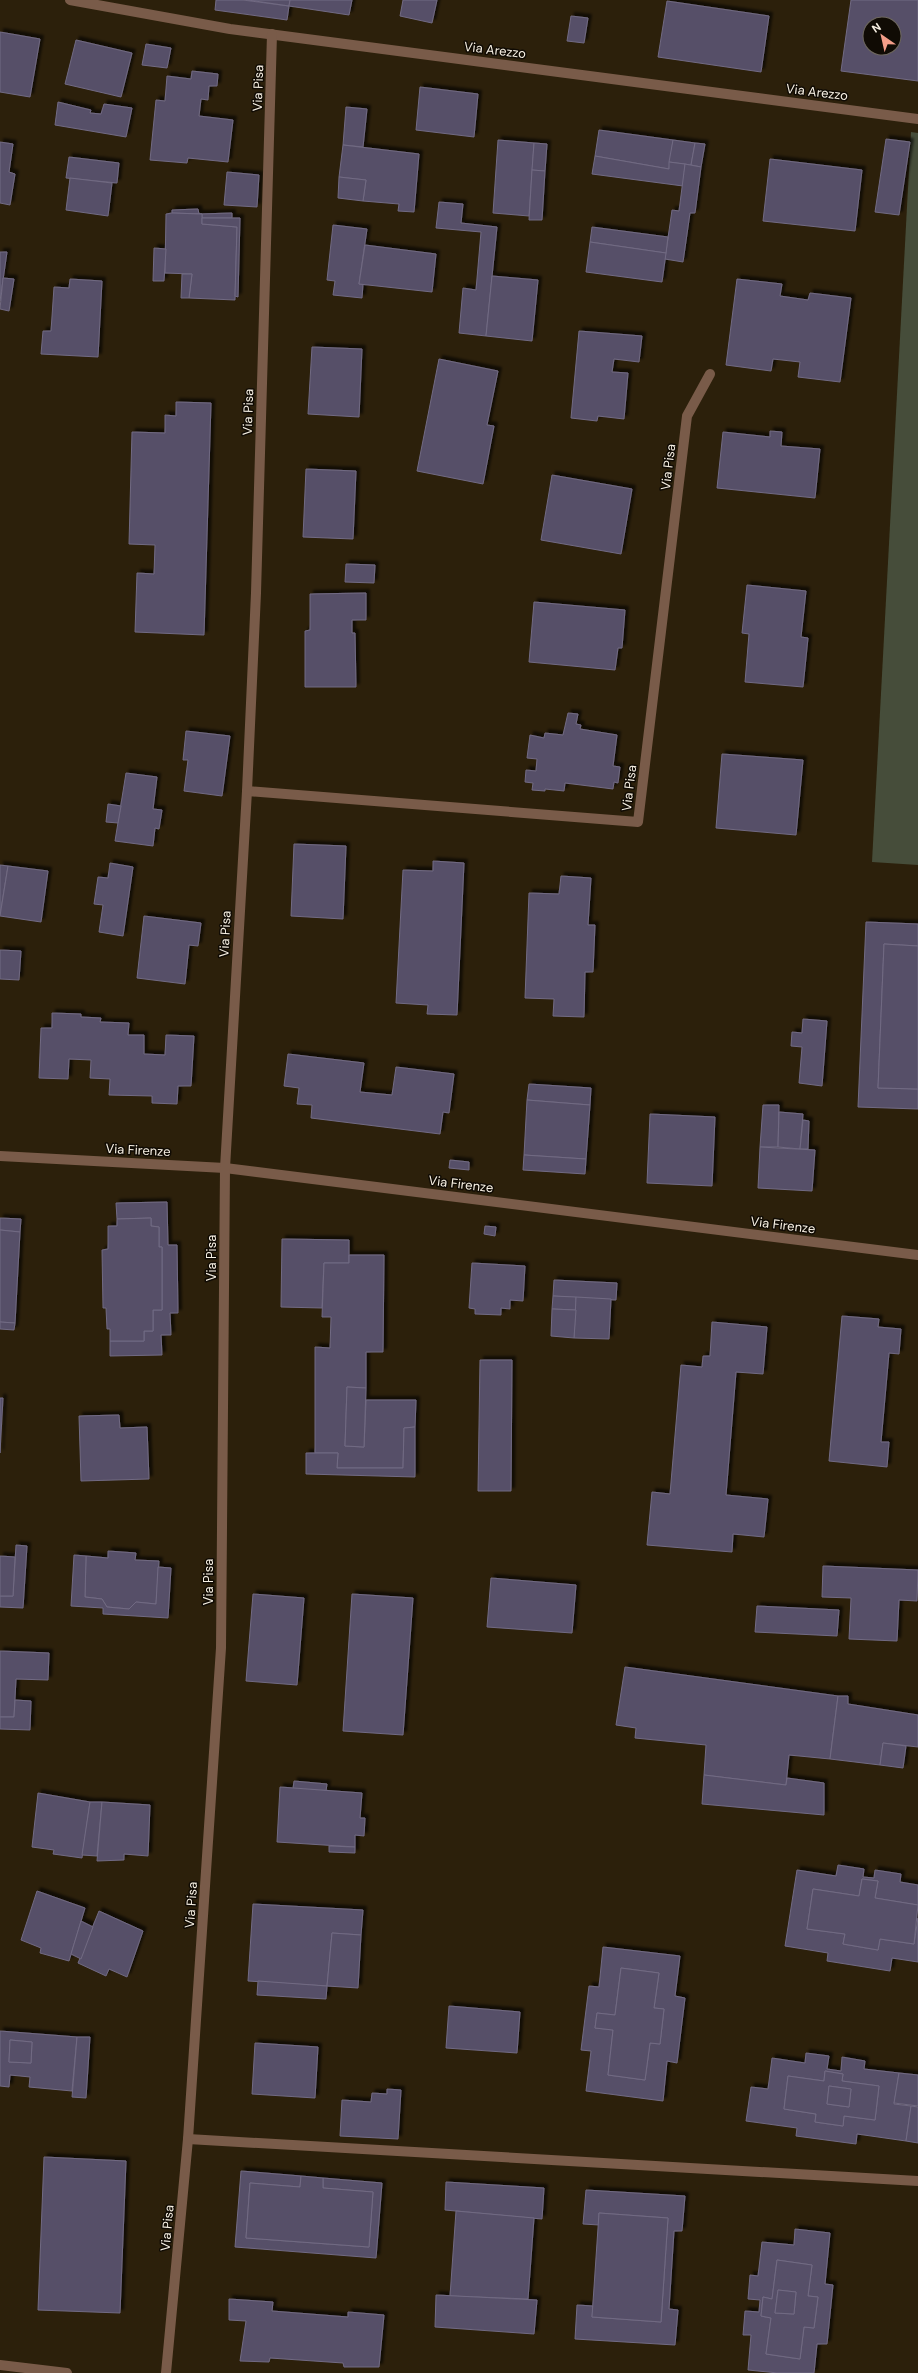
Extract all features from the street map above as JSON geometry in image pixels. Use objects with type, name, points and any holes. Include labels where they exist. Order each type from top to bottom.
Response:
[{"type":"street","name":"Via Arezzo","points":[[70,0],[97,3],[230,29],[918,119]]},
{"type":"street","name":"Via Pisa","points":[[166,2373],[188,2139],[221,1648],[225,1168],[247,790],[256,593],[272,34]]},
{"type":"street","name":"Via Pisa","points":[[247,790],[638,822],[687,416],[710,374]]},
{"type":"street","name":"Via Firenze","points":[[0,1156],[225,1168],[918,1255]]},
{"type":"street","points":[[188,2139],[918,2181]]},
{"type":"street","points":[[0,2364],[67,2373]]},
{"type":"green space","points":[[911,132],[918,133],[918,865],[872,862]]},
{"type":"building","points":[[216,0],[243,0],[289,6],[287,20],[215,10]]},
{"type":"building","points":[[248,0],[290,0],[289,6]]},
{"type":"building","points":[[290,0],[352,0],[349,15],[289,6]]},
{"type":"building","points":[[403,0],[437,0],[432,23],[400,16]]},
{"type":"building","points":[[851,0],[918,0],[918,81],[841,71]]},
{"type":"building","points":[[667,1],[769,16],[761,72],[658,57]]},
{"type":"building","points":[[571,16],[588,18],[584,43],[567,41]]},
{"type":"building","points":[[0,32],[40,39],[30,97],[0,92]]},
{"type":"building","points":[[76,40],[132,53],[121,97],[65,84]]},
{"type":"building","points":[[146,44],[171,48],[167,68],[142,65]]},
{"type":"building","points":[[192,71],[218,74],[217,86],[209,86],[208,100],[201,99],[199,116],[233,120],[228,162],[188,158],[187,163],[150,160],[156,100],[165,101],[167,76],[191,79]]},
{"type":"building","points":[[420,87],[478,94],[474,137],[416,130]]},
{"type":"building","points":[[58,102],[91,110],[90,113],[101,114],[104,104],[132,108],[126,137],[55,125]]},
{"type":"building","points":[[346,107],[367,109],[363,147],[343,145]]},
{"type":"building","points":[[599,130],[673,140],[669,169],[595,156]]},
{"type":"building","points":[[886,139],[910,142],[899,215],[875,212]]},
{"type":"building","points":[[498,140],[534,143],[529,216],[493,213]]},
{"type":"building","points":[[673,140],[695,143],[691,165],[669,162]]},
{"type":"building","points":[[0,142],[13,144],[9,172],[15,174],[10,205],[0,203]]},
{"type":"building","points":[[534,143],[547,144],[545,171],[532,170]]},
{"type":"building","points":[[695,143],[705,144],[701,167],[691,165]]},
{"type":"building","points":[[343,145],[419,154],[414,212],[398,211],[399,204],[363,201],[366,180],[339,177]]},
{"type":"building","points":[[595,156],[669,169],[669,162],[685,164],[683,186],[592,174]]},
{"type":"building","points":[[69,157],[119,163],[117,183],[66,178]]},
{"type":"building","points":[[770,159],[862,170],[855,231],[763,221]]},
{"type":"building","points":[[685,164],[701,167],[695,213],[690,213],[683,262],[665,259],[672,210],[679,211]]},
{"type":"building","points":[[532,170],[545,171],[542,220],[529,220]]},
{"type":"building","points":[[227,172],[259,175],[257,207],[224,205]]},
{"type":"building","points":[[339,177],[366,180],[363,201],[338,198]]},
{"type":"building","points":[[70,178],[112,183],[108,216],[66,210]]},
{"type":"building","points":[[439,202],[463,204],[461,223],[497,227],[486,336],[459,333],[463,288],[476,290],[481,232],[436,228]]},
{"type":"building","points":[[198,209],[199,214],[172,213],[172,210]]},
{"type":"building","points":[[232,213],[232,218],[202,218],[201,214]]},
{"type":"building","points":[[166,214],[202,214],[202,224],[237,227],[235,300],[189,298],[192,274],[165,273]]},
{"type":"building","points":[[202,218],[240,218],[238,297],[235,296],[237,227],[202,224]]},
{"type":"building","points":[[333,225],[367,229],[359,284],[363,284],[362,298],[333,295],[335,281],[327,280]]},
{"type":"building","points":[[592,227],[668,237],[666,253],[590,242]]},
{"type":"building","points":[[590,242],[666,253],[662,282],[586,272]]},
{"type":"building","points":[[365,245],[436,254],[432,292],[359,284]]},
{"type":"building","points":[[154,248],[166,249],[164,281],[153,281]]},
{"type":"building","points":[[0,252],[7,252],[0,301]]},
{"type":"building","points":[[182,274],[192,274],[189,298],[181,298]]},
{"type":"building","points":[[492,276],[538,280],[532,341],[486,336]]},
{"type":"building","points":[[3,278],[14,279],[9,311],[0,309]]},
{"type":"building","points":[[70,279],[102,281],[98,357],[41,354],[43,331],[51,331],[54,287],[69,288]]},
{"type":"building","points":[[737,279],[782,284],[780,296],[808,300],[810,293],[851,298],[840,382],[798,377],[800,362],[773,359],[771,371],[726,365]]},
{"type":"building","points":[[579,331],[642,336],[639,362],[614,359],[612,372],[628,373],[624,419],[598,416],[597,421],[571,418]]},
{"type":"building","points":[[312,347],[362,349],[359,417],[308,414]]},
{"type":"building","points":[[439,359],[498,371],[487,425],[494,426],[483,484],[417,471]]},
{"type":"building","points":[[176,402],[211,403],[204,635],[135,632],[137,573],[154,574],[155,545],[129,544],[132,432],[165,433],[165,415],[176,416]]},
{"type":"building","points":[[770,431],[782,432],[781,446],[820,449],[815,498],[717,488],[723,432],[770,437]]},
{"type":"building","points":[[306,469],[356,471],[353,539],[303,537]]},
{"type":"building","points":[[552,475],[632,489],[621,554],[541,540]]},
{"type":"building","points":[[346,564],[375,565],[374,583],[345,582]]},
{"type":"building","points":[[747,585],[806,591],[801,637],[808,638],[803,687],[745,682],[749,634],[742,633]]},
{"type":"building","points":[[366,593],[366,620],[352,620],[352,633],[355,633],[356,687],[305,687],[305,631],[310,630],[310,594]]},
{"type":"building","points":[[534,602],[625,610],[622,648],[618,648],[615,670],[529,662]]},
{"type":"building","points":[[568,713],[578,714],[576,724],[581,725],[580,729],[617,735],[613,766],[620,767],[618,783],[614,782],[613,789],[565,783],[564,791],[545,789],[545,791],[532,790],[533,783],[525,782],[526,770],[536,771],[537,759],[527,758],[530,735],[544,738],[545,733],[563,735]]},
{"type":"building","points":[[186,731],[230,736],[222,796],[184,791],[188,760],[183,760]]},
{"type":"building","points":[[722,754],[803,760],[796,835],[716,828]]},
{"type":"building","points":[[126,773],[157,777],[153,809],[162,810],[159,829],[155,828],[153,846],[115,841]]},
{"type":"building","points":[[108,804],[121,806],[118,823],[106,822]]},
{"type":"building","points":[[294,844],[346,846],[343,919],[291,916]]},
{"type":"building","points":[[433,861],[464,863],[457,1015],[427,1014],[428,1005],[396,1003],[403,870],[433,871]]},
{"type":"building","points":[[110,863],[133,867],[123,936],[99,932],[103,905],[94,904],[98,877],[108,878]]},
{"type":"building","points":[[0,865],[8,866],[0,915]]},
{"type":"building","points":[[8,866],[48,871],[41,922],[0,916]]},
{"type":"building","points":[[561,876],[591,878],[588,925],[595,925],[593,972],[585,972],[584,1017],[553,1016],[554,999],[525,998],[529,893],[559,894]]},
{"type":"building","points":[[144,916],[201,923],[198,946],[189,945],[185,984],[137,978]]},
{"type":"building","points":[[866,922],[918,924],[918,946],[884,944],[878,1088],[918,1089],[918,1109],[858,1107]]},
{"type":"building","points":[[884,944],[918,946],[918,1089],[878,1088]]},
{"type":"building","points":[[0,950],[21,951],[19,980],[0,979]]},
{"type":"building","points":[[52,1013],[81,1014],[81,1017],[101,1018],[100,1022],[129,1023],[128,1035],[144,1035],[144,1054],[165,1055],[166,1035],[194,1036],[191,1086],[178,1086],[177,1104],[152,1103],[152,1096],[109,1095],[110,1079],[90,1078],[91,1060],[69,1059],[68,1079],[39,1078],[41,1028],[52,1028]]},
{"type":"building","points":[[803,1019],[827,1021],[822,1086],[799,1083],[802,1047],[791,1046],[792,1032],[802,1033]]},
{"type":"building","points":[[288,1054],[364,1063],[360,1092],[392,1095],[396,1067],[454,1074],[449,1113],[443,1112],[440,1134],[311,1118],[312,1105],[297,1104],[299,1088],[284,1086]]},
{"type":"building","points":[[529,1084],[591,1088],[590,1105],[527,1100]]},
{"type":"building","points":[[527,1100],[590,1105],[586,1159],[524,1155]]},
{"type":"building","points":[[763,1105],[779,1105],[778,1147],[760,1147]]},
{"type":"building","points":[[779,1112],[803,1114],[800,1149],[778,1147]]},
{"type":"building","points":[[650,1114],[715,1117],[712,1186],[647,1183]]},
{"type":"building","points":[[803,1120],[809,1121],[808,1149],[800,1149]]},
{"type":"building","points":[[760,1147],[815,1150],[812,1191],[758,1188]]},
{"type":"building","points":[[524,1155],[586,1159],[585,1174],[523,1170]]},
{"type":"building","points":[[450,1160],[469,1162],[469,1170],[449,1168]]},
{"type":"building","points":[[167,1202],[168,1245],[177,1245],[178,1313],[170,1313],[171,1335],[161,1335],[162,1355],[110,1356],[110,1341],[144,1341],[144,1331],[153,1331],[153,1310],[162,1310],[162,1247],[159,1247],[159,1227],[151,1226],[151,1218],[117,1219],[116,1203]]},
{"type":"building","points":[[0,1218],[21,1219],[20,1232],[0,1230]]},
{"type":"building","points":[[151,1218],[151,1226],[159,1227],[159,1247],[162,1247],[162,1310],[153,1310],[153,1331],[144,1331],[144,1341],[110,1341],[110,1329],[107,1329],[106,1308],[103,1308],[102,1250],[108,1249],[108,1226],[117,1226],[117,1219]]},
{"type":"building","points":[[485,1226],[496,1227],[495,1236],[484,1234]]},
{"type":"building","points":[[0,1230],[20,1232],[15,1323],[0,1322]]},
{"type":"building","points":[[282,1239],[349,1240],[349,1263],[324,1263],[322,1308],[281,1307]]},
{"type":"building","points":[[349,1255],[384,1255],[383,1352],[366,1352],[366,1388],[347,1387],[345,1446],[364,1447],[366,1400],[416,1400],[415,1427],[404,1428],[403,1468],[337,1468],[338,1453],[315,1453],[315,1347],[330,1348],[331,1317],[322,1317],[324,1263],[349,1263]]},
{"type":"building","points":[[472,1263],[525,1266],[523,1301],[510,1300],[510,1309],[501,1308],[501,1315],[475,1314],[475,1309],[469,1308]]},
{"type":"building","points":[[554,1280],[617,1283],[616,1300],[553,1296]]},
{"type":"building","points":[[553,1296],[576,1297],[576,1310],[552,1309]]},
{"type":"building","points":[[576,1297],[611,1299],[609,1339],[574,1338]]},
{"type":"building","points":[[552,1309],[576,1310],[574,1338],[551,1336]]},
{"type":"building","points":[[842,1316],[879,1319],[878,1327],[901,1329],[899,1354],[889,1353],[881,1442],[889,1442],[887,1467],[829,1461]]},
{"type":"building","points":[[0,1322],[15,1323],[14,1330],[0,1329]]},
{"type":"building","points":[[712,1322],[767,1327],[763,1374],[736,1372],[726,1495],[768,1499],[764,1537],[733,1534],[732,1552],[647,1545],[652,1492],[670,1494],[681,1365],[702,1367],[703,1356],[710,1356]]},
{"type":"building","points":[[480,1360],[512,1360],[511,1491],[478,1491]]},
{"type":"building","points":[[347,1387],[366,1388],[364,1447],[345,1446]]},
{"type":"building","points":[[0,1398],[3,1398],[0,1453]]},
{"type":"building","points":[[119,1415],[120,1428],[147,1427],[149,1479],[81,1481],[79,1416]]},
{"type":"building","points":[[415,1427],[415,1477],[306,1474],[306,1453],[338,1453],[337,1468],[403,1468],[404,1428]]},
{"type":"building","points":[[16,1545],[27,1546],[23,1608],[0,1607],[0,1596],[13,1596]]},
{"type":"building","points":[[108,1551],[136,1553],[135,1560],[159,1561],[156,1604],[136,1602],[129,1609],[107,1607],[102,1599],[85,1597],[86,1556],[108,1558]]},
{"type":"building","points":[[74,1555],[86,1556],[85,1597],[102,1599],[107,1607],[129,1609],[136,1602],[156,1604],[158,1567],[171,1568],[168,1618],[103,1614],[103,1608],[71,1606]]},
{"type":"building","points":[[0,1556],[15,1557],[13,1596],[0,1596]]},
{"type":"building","points":[[823,1566],[918,1570],[917,1601],[899,1600],[897,1641],[849,1639],[851,1598],[822,1597]]},
{"type":"building","points":[[491,1578],[576,1585],[572,1633],[487,1627]]},
{"type":"building","points":[[253,1594],[304,1598],[297,1685],[246,1681]]},
{"type":"building","points":[[352,1594],[413,1598],[403,1735],[343,1731]]},
{"type":"building","points":[[757,1606],[839,1610],[837,1636],[755,1632]]},
{"type":"building","points":[[0,1651],[49,1653],[48,1680],[16,1679],[14,1717],[0,1717]]},
{"type":"building","points":[[625,1667],[838,1696],[830,1759],[789,1755],[786,1785],[704,1775],[706,1745],[635,1738],[636,1728],[616,1725]]},
{"type":"building","points":[[838,1696],[848,1696],[848,1704],[918,1715],[918,1747],[883,1743],[880,1765],[830,1759]]},
{"type":"building","points":[[15,1700],[31,1701],[30,1730],[0,1729],[0,1717],[14,1717]]},
{"type":"building","points":[[883,1743],[906,1746],[903,1768],[880,1765]]},
{"type":"building","points":[[704,1775],[786,1785],[787,1778],[824,1783],[824,1815],[702,1804]]},
{"type":"building","points":[[294,1781],[327,1784],[326,1791],[293,1789]]},
{"type":"building","points":[[280,1787],[362,1793],[360,1818],[365,1818],[364,1836],[355,1835],[355,1847],[277,1842]]},
{"type":"building","points":[[38,1793],[90,1802],[82,1858],[53,1854],[54,1850],[32,1847]]},
{"type":"building","points":[[90,1802],[102,1802],[97,1856],[82,1855]]},
{"type":"building","points":[[102,1802],[150,1805],[148,1856],[124,1854],[124,1860],[97,1861]]},
{"type":"building","points":[[329,1846],[355,1847],[355,1853],[329,1852]]},
{"type":"building","points":[[838,1865],[864,1869],[863,1877],[874,1878],[875,1870],[901,1874],[900,1882],[918,1885],[918,1905],[875,1898],[878,1881],[862,1879],[859,1896],[813,1889],[807,1929],[845,1934],[843,1944],[878,1950],[880,1939],[914,1944],[918,1918],[918,1962],[892,1958],[890,1971],[827,1961],[828,1953],[785,1946],[797,1870],[836,1876]]},
{"type":"building","points":[[862,1879],[878,1881],[875,1898],[918,1905],[914,1944],[880,1939],[878,1950],[843,1944],[845,1934],[807,1929],[813,1889],[859,1896]]},
{"type":"building","points":[[37,1891],[85,1908],[69,1961],[40,1953],[41,1948],[21,1940]]},
{"type":"building","points":[[253,1904],[363,1910],[361,1935],[332,1933],[327,1986],[248,1981]]},
{"type":"building","points":[[99,1911],[143,1931],[127,1977],[109,1969],[106,1976],[78,1963]]},
{"type":"building","points":[[81,1921],[93,1927],[81,1959],[71,1954]]},
{"type":"building","points":[[332,1933],[361,1935],[358,1988],[327,1986]]},
{"type":"building","points":[[603,1947],[680,1956],[675,1996],[685,1998],[677,2063],[667,2061],[663,2101],[586,2091],[591,2051],[581,2050],[589,1986],[599,1987]],"holes":[[[621,1968],[659,1973],[654,2008],[664,2009],[660,2044],[650,2043],[645,2080],[608,2075],[613,2030],[595,2028],[597,2013],[615,2015]]]},
{"type":"building","points":[[621,1968],[659,1973],[654,2008],[664,2009],[660,2044],[650,2043],[645,2080],[608,2075],[613,2030],[595,2028],[597,2013],[615,2015]]},
{"type":"building","points":[[258,1981],[327,1986],[326,1999],[257,1995]]},
{"type":"building","points":[[449,2006],[520,2012],[517,2053],[446,2048]]},
{"type":"building","points":[[0,2031],[77,2037],[72,2091],[29,2087],[30,2077],[10,2075],[9,2087],[0,2086]],"holes":[[[10,2040],[32,2042],[31,2063],[9,2062]]]},
{"type":"building","points":[[77,2037],[90,2037],[86,2098],[72,2097]]},
{"type":"building","points":[[10,2040],[32,2042],[31,2063],[9,2062]]},
{"type":"building","points":[[255,2043],[318,2047],[315,2098],[252,2094]]},
{"type":"building","points":[[806,2053],[829,2056],[827,2069],[841,2071],[842,2057],[865,2061],[864,2069],[899,2073],[894,2104],[911,2106],[906,2141],[857,2134],[856,2144],[796,2136],[797,2128],[746,2121],[751,2087],[768,2089],[772,2058],[805,2063]],"holes":[[[825,2071],[843,2074],[842,2081],[879,2086],[875,2120],[844,2116],[843,2126],[815,2122],[816,2114],[784,2109],[788,2076],[824,2081]]]},
{"type":"building","points":[[825,2071],[843,2074],[842,2081],[879,2086],[875,2120],[844,2116],[843,2126],[815,2122],[816,2114],[784,2109],[788,2076],[824,2081]],"holes":[[[829,2086],[851,2089],[849,2107],[827,2104]]]},
{"type":"building","points":[[899,2073],[918,2075],[918,2106],[894,2103]]},
{"type":"building","points":[[829,2086],[851,2089],[849,2107],[827,2104]]},
{"type":"building","points":[[387,2089],[401,2090],[398,2139],[340,2136],[342,2100],[371,2102],[372,2093],[387,2094]]},
{"type":"building","points":[[911,2106],[918,2107],[918,2143],[906,2141]]},
{"type":"building","points":[[44,2157],[126,2161],[120,2313],[38,2310]]},
{"type":"building","points":[[241,2171],[301,2176],[300,2187],[250,2183],[246,2238],[369,2247],[373,2192],[323,2188],[323,2178],[382,2183],[376,2258],[235,2247]]},
{"type":"building","points":[[301,2176],[323,2178],[323,2188],[373,2192],[369,2247],[246,2238],[250,2183],[300,2187]]},
{"type":"building","points":[[446,2182],[544,2188],[542,2219],[445,2210]]},
{"type":"building","points":[[586,2190],[685,2196],[682,2231],[674,2231],[669,2309],[678,2310],[675,2345],[575,2339],[577,2305],[593,2306],[592,2317],[661,2322],[668,2218],[599,2213],[599,2225],[583,2224]]},
{"type":"building","points":[[456,2211],[534,2218],[528,2299],[450,2296]]},
{"type":"building","points":[[599,2213],[668,2218],[661,2322],[592,2317]]},
{"type":"building","points":[[795,2229],[830,2233],[825,2284],[833,2285],[827,2344],[817,2344],[814,2373],[778,2373],[748,2370],[751,2335],[743,2335],[745,2311],[759,2312],[760,2300],[748,2299],[750,2275],[758,2276],[762,2242],[794,2245]],"holes":[[[777,2260],[812,2265],[808,2296],[818,2297],[814,2328],[804,2327],[800,2359],[766,2354],[771,2318],[761,2316],[763,2297],[772,2299]]]},
{"type":"building","points":[[777,2260],[812,2265],[808,2296],[818,2297],[814,2328],[804,2327],[800,2359],[766,2354],[771,2318],[761,2316],[763,2297],[772,2299]],"holes":[[[778,2290],[796,2292],[794,2314],[775,2313]]]},
{"type":"building","points":[[778,2290],[796,2292],[794,2314],[775,2313]]},
{"type":"building","points":[[436,2295],[537,2300],[534,2334],[435,2327]]},
{"type":"building","points":[[229,2299],[273,2302],[272,2311],[348,2317],[348,2312],[384,2315],[379,2367],[344,2367],[343,2363],[270,2358],[269,2362],[240,2361],[246,2321],[229,2320]]}]
